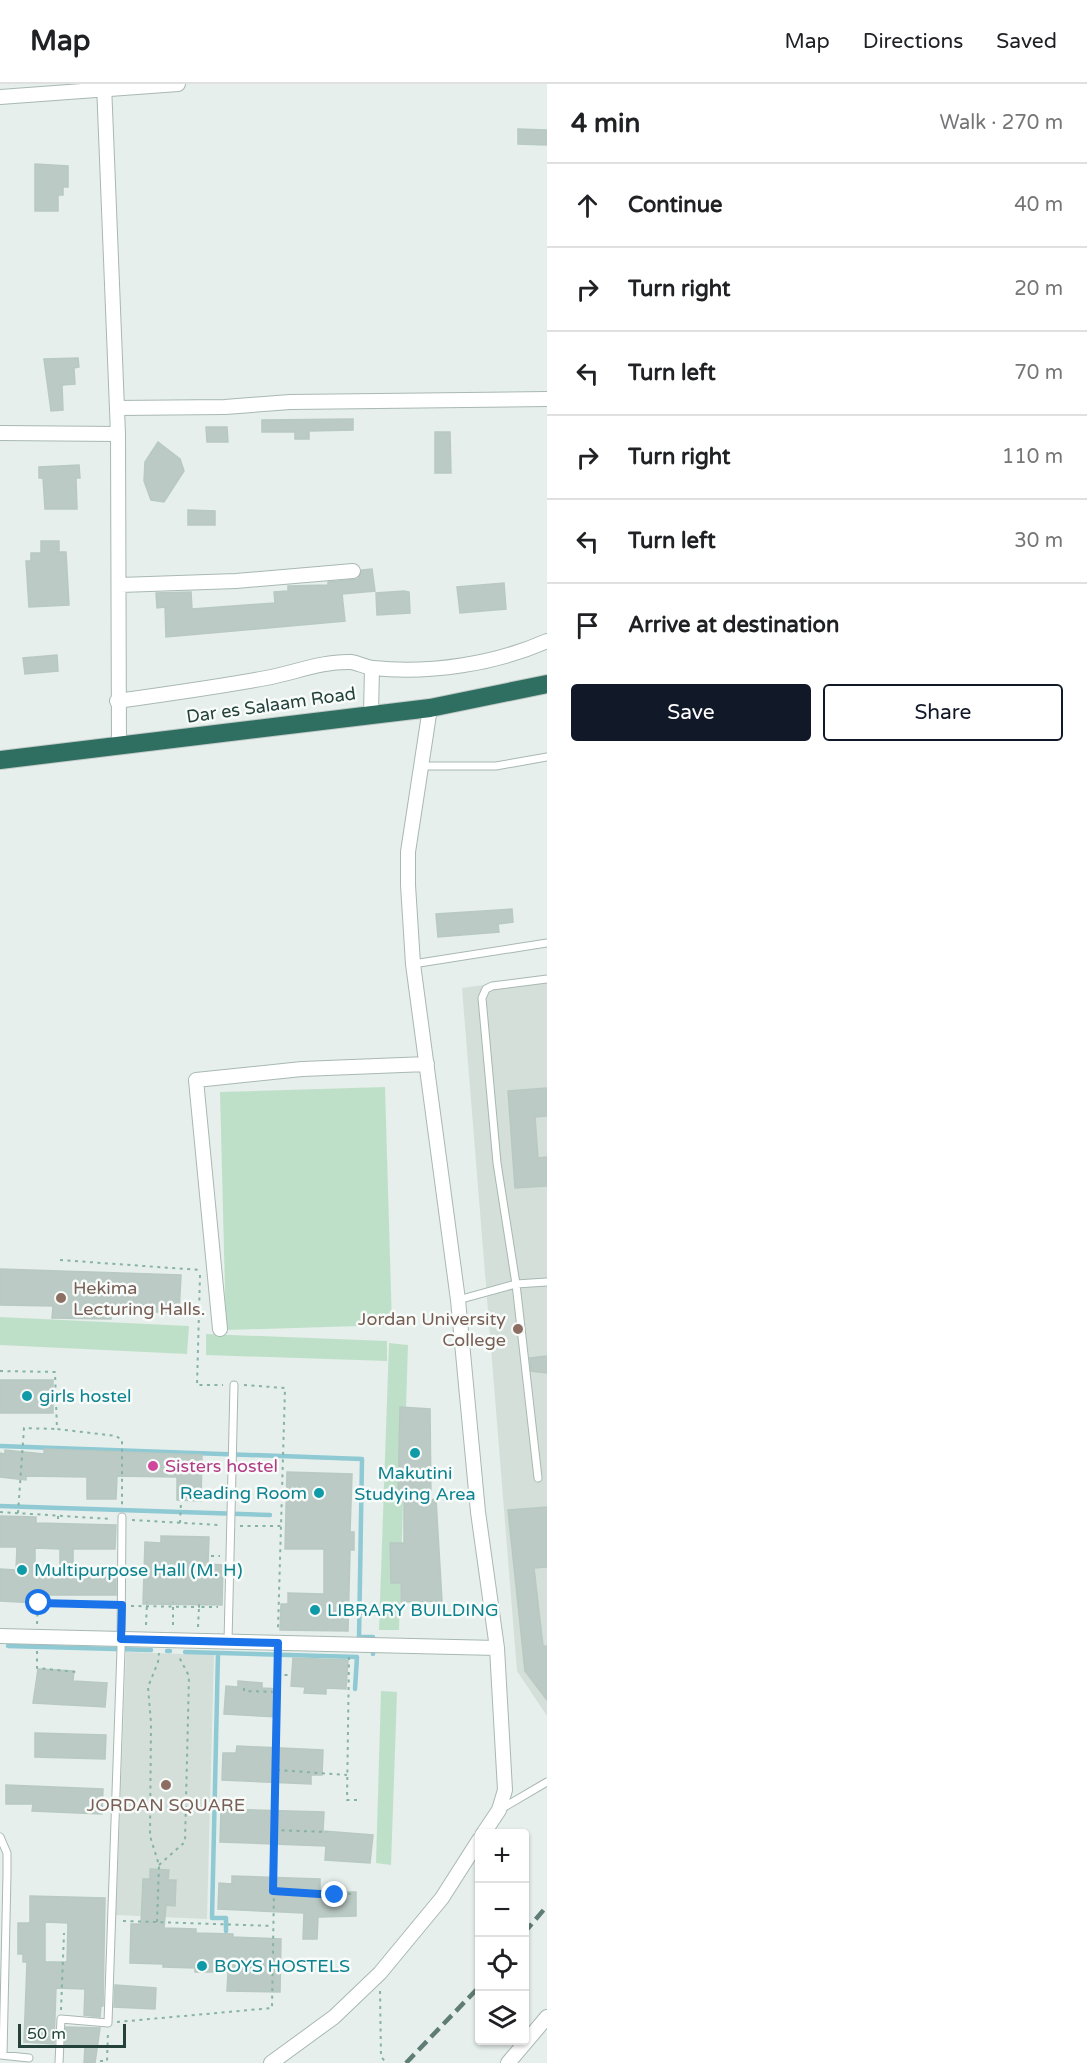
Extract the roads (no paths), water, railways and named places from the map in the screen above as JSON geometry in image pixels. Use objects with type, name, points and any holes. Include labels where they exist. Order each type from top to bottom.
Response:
[{"type":"highway","name":"Dar es Salaam Road","points":[[0,760],[119,747],[371,713],[430,708],[547,684]]},
{"type":"street","points":[[0,98],[104,87],[178,84]]},
{"type":"street","points":[[104,87],[118,434],[120,585],[117,701],[119,747]]},
{"type":"street","points":[[117,408],[225,407],[290,402],[547,399]]},
{"type":"street","points":[[0,433],[118,434]]},
{"type":"street","points":[[120,585],[236,581],[353,571]]},
{"type":"street","points":[[117,701],[267,678],[317,666],[351,662],[372,668],[442,667],[522,652],[547,641]]},
{"type":"street","points":[[371,713],[372,668]]},
{"type":"street","points":[[430,708],[408,852],[413,964],[458,1300],[478,1512],[497,1648],[499,1721],[504,1748],[505,1791],[499,1810],[486,1829]]},
{"type":"street","points":[[220,1329],[196,1080],[302,1070],[427,1064]]},
{"type":"street","points":[[0,1636],[146,1640],[175,1643],[228,1642],[497,1648]]},
{"type":"street","points":[[270,2063],[334,2018],[380,1973],[442,1898],[475,1848]]},
{"type":"street","points":[[508,2063],[547,2017]]},
{"type":"lane","points":[[422,766],[496,766],[547,757]]},
{"type":"lane","points":[[413,964],[547,943]]},
{"type":"lane","points":[[538,1478],[516,1284],[497,1163],[482,998],[486,989],[492,986],[547,979]]},
{"type":"lane","points":[[458,1300],[516,1284],[547,1282]]},
{"type":"lane","points":[[228,1642],[233,1526],[234,1385]]},
{"type":"lane","points":[[59,2063],[61,2019],[108,2023],[122,1605],[122,1518]]},
{"type":"lane","points":[[499,1810],[547,1782]]},
{"type":"lane","points":[[0,1837],[7,1853],[8,1874],[2,2055],[29,2058]]},
{"type":"waterway","points":[[0,1446],[362,1459],[359,1637],[373,1637],[373,1654]]},
{"type":"waterway","points":[[0,1506],[270,1515]]},
{"type":"waterway","points":[[8,1646],[151,1650]]},
{"type":"waterway","points":[[185,1652],[357,1657],[355,1689]]},
{"type":"waterway","points":[[218,1653],[212,1918],[226,1918],[226,1931]]},
{"type":"railway","points":[[529,1927],[547,1906]]},
{"type":"railway","points":[[406,2063],[475,1991]]},
{"type":"place","name":"Hekima Lecturing Halls.","points":[[61,1298]]},
{"type":"place","name":"Jordan University College","points":[[518,1329]]},
{"type":"place","name":"girls hostel","points":[[27,1396]]},
{"type":"place","name":"Makutini Studying Area","points":[[415,1453]]},
{"type":"place","name":"Sisters hostel","points":[[153,1466]]},
{"type":"place","name":"Reading Room","points":[[319,1493]]},
{"type":"place","name":"Multipurpose Hall (M. H)","points":[[22,1570]]},
{"type":"place","name":"LIBRARY BUILDING","points":[[315,1610]]},
{"type":"place","name":"JORDAN SQUARE","points":[[166,1785]]},
{"type":"place","name":"BOYS HOSTELS","points":[[202,1966]]}]
